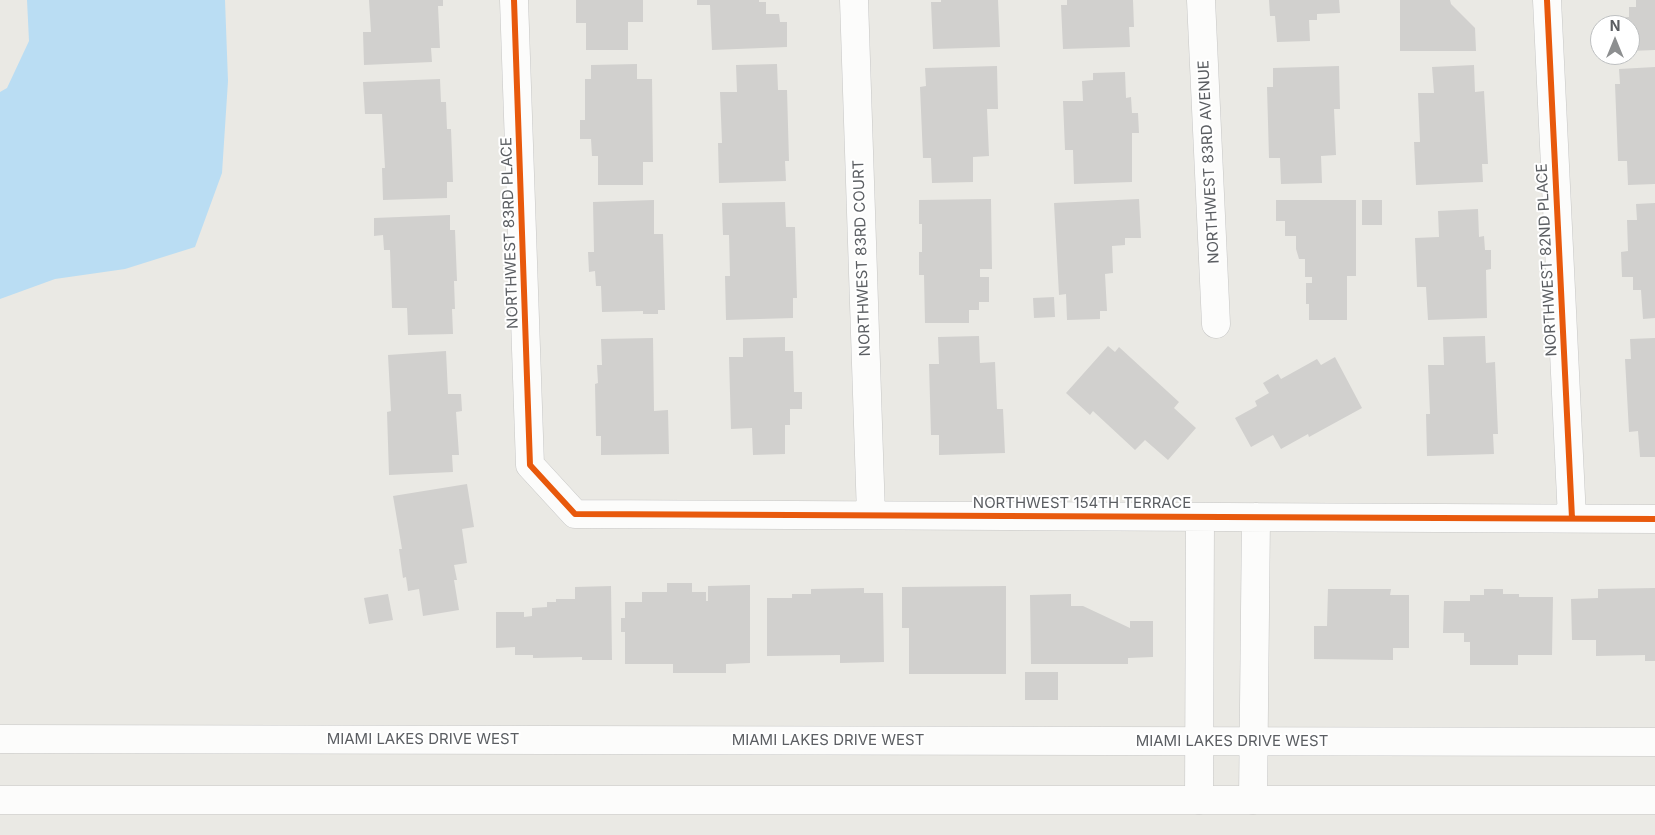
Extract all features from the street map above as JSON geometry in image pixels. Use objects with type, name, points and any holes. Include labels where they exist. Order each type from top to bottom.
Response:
[{"type":"street","name":"NORTHWEST 83RD PLACE","points":[[514,0],[530,465]]},
{"type":"street","name":"NORTHWEST 83RD COURT","points":[[854,0],[871,515]]},
{"type":"street","name":"NORTHWEST 83RD AVENUE","points":[[1201,0],[1216,324]]},
{"type":"street","name":"NORTHWEST 82ND PLACE","points":[[1547,0],[1572,518]]},
{"type":"street","name":"NORTHWEST 154TH TERRACE","points":[[530,465],[575,514],[1655,519]]},
{"type":"street","points":[[1199,800],[1200,516]]},
{"type":"street","points":[[1253,800],[1256,517]]},
{"type":"street","name":"MIAMI LAKES DRIVE WEST","points":[[0,739],[1655,742]]},
{"type":"street","points":[[0,800],[1655,800]]},
{"type":"water","points":[[27,0],[225,0],[228,81],[222,173],[195,247],[125,269],[55,279],[0,299],[0,92],[7,88],[29,41]]},
{"type":"building","points":[[369,0],[443,0],[443,6],[438,6],[440,48],[431,48],[432,62],[364,65],[363,32],[371,32]]},
{"type":"building","points":[[576,0],[643,0],[643,22],[628,22],[628,50],[586,50],[586,23],[576,23]]},
{"type":"building","points":[[697,0],[759,0],[759,2],[766,2],[766,14],[779,14],[780,22],[787,22],[787,47],[712,50],[710,5],[697,5]]},
{"type":"building","points":[[941,0],[998,0],[1000,47],[933,49],[931,2],[941,2]]},
{"type":"building","points":[[1067,0],[1133,0],[1134,27],[1129,27],[1130,47],[1063,49],[1061,5],[1067,5]]},
{"type":"building","points":[[1269,0],[1339,0],[1340,13],[1317,14],[1317,20],[1309,20],[1310,41],[1277,42],[1275,16],[1270,16]]},
{"type":"building","points":[[1400,0],[1450,0],[1451,4],[1475,28],[1476,51],[1400,51]]},
{"type":"building","points":[[1636,0],[1655,0],[1655,50],[1640,51],[1640,15],[1629,15],[1629,7],[1636,7]]},
{"type":"building","points":[[637,64],[637,79],[652,79],[653,162],[643,162],[643,185],[598,185],[598,156],[592,156],[591,139],[580,139],[580,120],[585,120],[585,79],[591,79],[591,65]]},
{"type":"building","points":[[777,64],[778,90],[787,90],[789,161],[785,161],[786,181],[719,183],[718,143],[722,143],[720,92],[737,92],[736,65]]},
{"type":"building","points":[[1474,65],[1475,92],[1484,91],[1488,164],[1482,164],[1483,182],[1416,185],[1414,142],[1420,142],[1418,93],[1434,93],[1432,67]]},
{"type":"building","points":[[997,66],[998,109],[987,109],[989,156],[973,157],[973,182],[932,183],[931,158],[923,158],[920,87],[926,86],[925,68]]},
{"type":"building","points":[[1339,66],[1340,109],[1334,109],[1336,155],[1321,156],[1322,183],[1281,184],[1280,158],[1269,158],[1267,87],[1273,87],[1273,68]]},
{"type":"building","points":[[1655,67],[1655,184],[1628,185],[1627,161],[1618,161],[1615,84],[1620,84],[1619,69]]},
{"type":"building","points":[[1125,72],[1126,98],[1131,97],[1132,113],[1138,113],[1139,133],[1132,133],[1132,182],[1074,184],[1073,150],[1065,150],[1063,101],[1083,101],[1082,81],[1093,80],[1093,73]]},
{"type":"building","points":[[440,79],[441,102],[446,102],[447,129],[451,129],[453,182],[447,182],[447,198],[383,200],[382,168],[385,168],[382,114],[365,114],[363,82]]},
{"type":"building","points":[[991,199],[992,269],[980,269],[980,277],[989,277],[989,302],[979,302],[979,310],[969,310],[969,323],[925,323],[924,275],[919,275],[919,252],[922,252],[922,224],[919,224],[919,200]]},
{"type":"building","points":[[1139,199],[1141,238],[1125,238],[1125,245],[1112,246],[1113,273],[1105,274],[1107,311],[1100,311],[1100,319],[1067,320],[1066,294],[1059,295],[1054,203]]},
{"type":"building","points":[[654,200],[654,234],[663,234],[665,310],[658,310],[658,314],[643,314],[643,311],[602,312],[601,286],[596,286],[595,271],[589,272],[588,252],[594,252],[593,202]]},
{"type":"building","points":[[1276,200],[1356,200],[1356,276],[1347,276],[1347,320],[1309,320],[1309,304],[1306,304],[1306,283],[1312,283],[1312,277],[1305,277],[1305,259],[1299,259],[1296,249],[1296,236],[1285,236],[1285,221],[1276,221]]},
{"type":"building","points":[[1362,200],[1382,200],[1382,225],[1362,225]]},
{"type":"building","points":[[785,202],[786,227],[795,227],[797,298],[793,298],[793,318],[726,320],[725,276],[730,276],[729,235],[723,235],[722,203]]},
{"type":"building","points":[[1655,203],[1655,318],[1643,319],[1641,290],[1633,290],[1633,277],[1622,277],[1621,252],[1628,251],[1627,220],[1637,220],[1636,204]]},
{"type":"building","points":[[1478,209],[1479,237],[1484,236],[1485,250],[1491,250],[1491,269],[1486,270],[1487,318],[1428,320],[1426,287],[1417,287],[1415,238],[1439,237],[1438,211]]},
{"type":"building","points":[[450,215],[450,230],[455,230],[457,281],[454,281],[455,309],[452,309],[453,334],[408,335],[407,308],[392,308],[390,250],[384,250],[383,235],[374,236],[374,218]]},
{"type":"building","points":[[1054,297],[1055,317],[1034,318],[1033,298]]},
{"type":"building","points":[[979,336],[980,363],[995,362],[997,409],[1003,409],[1005,453],[939,455],[939,435],[931,435],[929,364],[939,364],[938,337]]},
{"type":"building","points":[[1485,336],[1486,363],[1495,362],[1498,434],[1493,434],[1494,454],[1427,456],[1426,414],[1430,414],[1428,365],[1444,365],[1443,337]]},
{"type":"building","points":[[785,337],[785,351],[793,351],[794,392],[802,392],[802,409],[790,409],[790,425],[785,425],[785,454],[753,455],[752,428],[731,429],[729,357],[743,357],[743,338]]},
{"type":"building","points":[[653,338],[654,411],[668,410],[669,454],[601,455],[601,436],[596,436],[595,384],[598,383],[597,365],[602,365],[601,339]]},
{"type":"building","points":[[1655,338],[1655,457],[1640,457],[1638,431],[1629,432],[1625,359],[1631,359],[1630,339]]},
{"type":"building","points":[[1108,346],[1115,352],[1119,347],[1179,402],[1174,408],[1196,428],[1168,460],[1145,440],[1135,450],[1093,411],[1090,415],[1066,393]]},
{"type":"building","points":[[446,351],[448,394],[461,394],[462,411],[456,412],[459,455],[452,455],[453,472],[389,475],[387,412],[391,411],[388,355]]},
{"type":"building","points":[[1335,357],[1362,408],[1309,437],[1308,434],[1281,449],[1273,435],[1251,447],[1235,418],[1257,406],[1255,401],[1269,393],[1263,383],[1278,374],[1281,379],[1317,359],[1321,365]]},
{"type":"building","points":[[467,484],[474,527],[462,529],[467,563],[454,565],[457,580],[454,580],[459,610],[423,616],[419,589],[408,591],[406,577],[403,578],[399,549],[402,549],[393,496]]},
{"type":"building","points":[[667,583],[692,583],[692,592],[706,592],[706,601],[708,601],[708,586],[750,585],[750,663],[726,664],[726,673],[673,673],[673,664],[625,664],[625,632],[621,632],[621,618],[625,618],[625,602],[642,602],[642,592],[667,592]]},
{"type":"building","points":[[611,586],[612,660],[582,660],[582,657],[533,658],[533,655],[515,655],[515,647],[496,648],[496,612],[524,612],[524,617],[532,616],[532,608],[547,607],[547,602],[556,602],[556,599],[575,599],[575,587]]},
{"type":"building","points":[[1006,586],[1006,674],[909,674],[909,628],[902,628],[902,587]]},
{"type":"building","points":[[864,588],[864,593],[883,593],[884,662],[840,663],[840,655],[767,656],[767,598],[792,598],[792,594],[811,594],[811,589]]},
{"type":"building","points":[[1655,588],[1655,661],[1645,661],[1645,655],[1596,656],[1596,640],[1572,640],[1571,599],[1598,598],[1598,589]]},
{"type":"building","points":[[1328,589],[1391,589],[1390,595],[1409,595],[1409,648],[1393,648],[1393,660],[1314,659],[1314,626],[1327,626]]},
{"type":"building","points":[[1484,589],[1503,589],[1503,594],[1519,594],[1519,597],[1553,597],[1552,655],[1518,655],[1518,665],[1470,665],[1470,642],[1464,642],[1464,633],[1443,633],[1444,601],[1470,601],[1470,595],[1484,595]]},
{"type":"building","points":[[388,594],[393,620],[369,624],[364,598]]},
{"type":"building","points":[[1071,594],[1071,606],[1083,606],[1130,628],[1130,621],[1153,621],[1153,657],[1128,658],[1128,664],[1031,664],[1030,595]]},
{"type":"building","points":[[1025,672],[1058,672],[1058,700],[1025,700]]},
{"type":"cycle path","points":[[514,0],[530,465],[575,514],[1655,519]]},
{"type":"cycle path","points":[[1547,0],[1572,518]]}]
